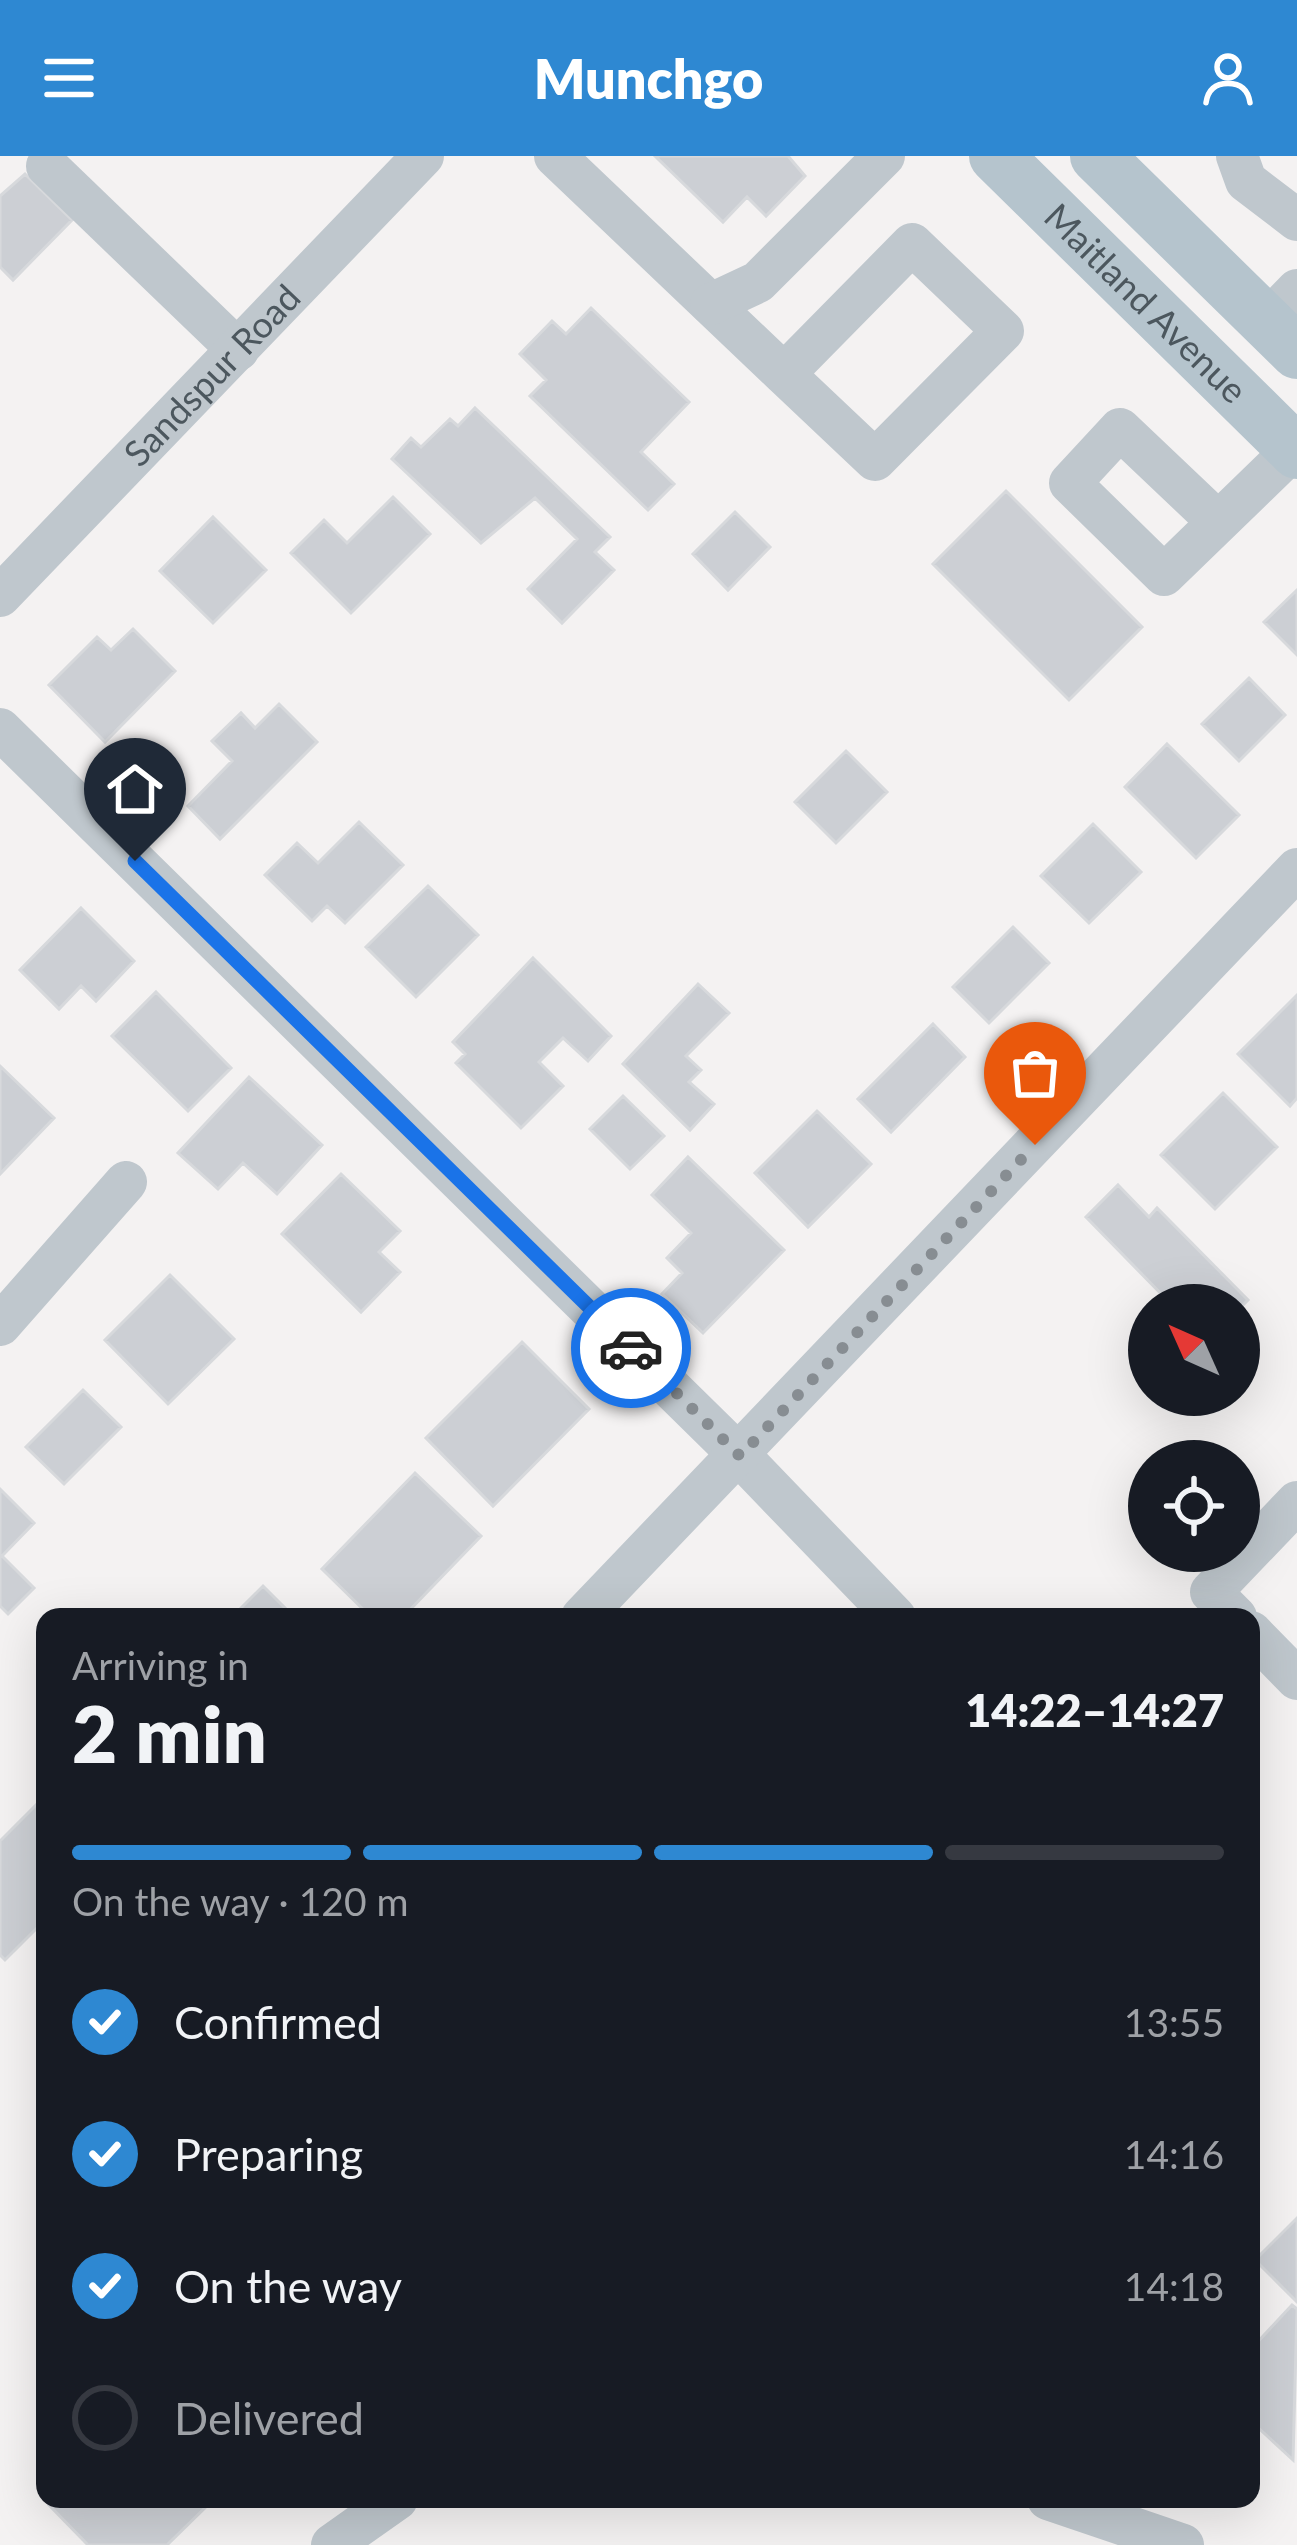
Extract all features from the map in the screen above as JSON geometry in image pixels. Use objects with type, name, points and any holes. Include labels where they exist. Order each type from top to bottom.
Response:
[{"type":"main road","name":"Maitland Avenue","points":[[996,156],[1296,450]]},
{"type":"main road","name":"Maitland Avenue","points":[[1118,163],[1289,328]]},
{"type":"street","name":"Sandspur Road","points":[[0,596],[423,156]]},
{"type":"street","points":[[555,156],[784,374],[875,460],[1003,331],[912,244],[784,374]]},
{"type":"street","points":[[711,304],[758,282],[884,156]]},
{"type":"street","points":[[1237,156],[1246,182],[1297,220]]},
{"type":"street","points":[[46,166],[238,350]]},
{"type":"street","points":[[1218,522],[1296,450]]},
{"type":"street","points":[[0,729],[740,1456],[886,1608]]},
{"type":"street","points":[[591,1608],[1297,869]]},
{"type":"street","points":[[0,1325],[126,1182]]},
{"type":"street","points":[[1227,1608],[1211,1592],[1297,1502]]},
{"type":"street","points":[[1260,1642],[1297,1679]]},
{"type":"street","points":[[332,2545],[385,2508]]},
{"type":"street","points":[[1075,2508],[1184,2545]]},
{"type":"building","points":[[655,156],[788,156],[805,176],[766,216],[747,197],[723,222]]},
{"type":"building","points":[[25,174],[72,220],[13,280],[0,267],[0,196]]},
{"type":"building","points":[[591,308],[689,402],[641,452],[674,484],[648,510],[530,396],[546,380],[520,354],[552,321],[566,334]]},
{"type":"building","points":[[475,408],[610,537],[595,552],[614,570],[562,623],[528,589],[577,539],[535,498],[481,543],[392,459],[411,438],[421,447],[450,419],[458,426]]},
{"type":"building","points":[[1006,491],[1142,627],[1069,700],[933,564]]},
{"type":"building","points":[[393,497],[430,534],[351,613],[291,553],[324,520],[347,543]]},
{"type":"building","points":[[735,512],[770,547],[728,590],[693,554]]},
{"type":"building","points":[[213,517],[266,570],[213,623],[160,571]]},
{"type":"building","points":[[1297,590],[1297,655],[1264,622]]},
{"type":"building","points":[[133,629],[175,671],[105,742],[49,685],[97,637],[111,650]]},
{"type":"building","points":[[1249,678],[1285,715],[1239,761],[1202,724]]},
{"type":"building","points":[[279,704],[317,742],[220,839],[188,806],[232,761],[212,741],[241,713],[255,728]]},
{"type":"building","points":[[1167,744],[1239,815],[1196,858],[1125,787]]},
{"type":"building","points":[[846,751],[887,792],[836,843],[795,802]]},
{"type":"building","points":[[359,822],[403,865],[345,923],[327,906],[312,921],[265,875],[297,843],[318,863]]},
{"type":"building","points":[[1093,824],[1141,872],[1089,923],[1041,876]]},
{"type":"building","points":[[428,886],[478,935],[416,997],[366,947]]},
{"type":"building","points":[[81,908],[134,961],[96,1001],[81,986],[59,1009],[20,970]]},
{"type":"building","points":[[1013,927],[1049,963],[989,1023],[953,987]]},
{"type":"building","points":[[533,958],[611,1036],[588,1061],[563,1038],[539,1062],[563,1086],[521,1128],[456,1063],[465,1054],[453,1042]]},
{"type":"building","points":[[698,984],[729,1013],[686,1056],[701,1070],[689,1082],[714,1104],[690,1130],[623,1064]]},
{"type":"building","points":[[156,992],[231,1068],[188,1111],[112,1036]]},
{"type":"building","points":[[1297,995],[1297,1098],[1290,1106],[1238,1054]]},
{"type":"building","points":[[933,1024],[965,1057],[891,1132],[858,1099]]},
{"type":"building","points":[[0,1066],[54,1118],[0,1174]]},
{"type":"building","points":[[249,1077],[322,1145],[277,1194],[243,1163],[218,1189],[178,1153]]},
{"type":"building","points":[[1223,1093],[1277,1147],[1215,1209],[1161,1155]]},
{"type":"building","points":[[623,1096],[664,1136],[630,1169],[590,1129]]},
{"type":"building","points":[[817,1111],[871,1164],[808,1227],[755,1173]]},
{"type":"building","points":[[688,1157],[784,1250],[703,1333],[662,1294],[682,1273],[667,1258],[691,1233],[652,1195]]},
{"type":"building","points":[[341,1174],[400,1231],[379,1252],[400,1272],[361,1312],[282,1234]]},
{"type":"building","points":[[1118,1185],[1149,1217],[1157,1208],[1232,1284],[1151,1284],[1086,1217]]},
{"type":"building","points":[[170,1275],[234,1339],[168,1404],[105,1340]]},
{"type":"building","points":[[522,1342],[589,1409],[493,1506],[426,1438]]},
{"type":"building","points":[[83,1390],[121,1427],[64,1484],[26,1447]]},
{"type":"building","points":[[415,1473],[481,1536],[412,1608],[362,1608],[322,1569]]},
{"type":"building","points":[[0,1489],[34,1523],[2,1556],[34,1588],[8,1614],[0,1606]]},
{"type":"building","points":[[263,1586],[285,1608],[241,1608]]},
{"type":"building","points":[[36,1805],[36,1929],[5,1960],[0,1955],[0,1841]]},
{"type":"building","points":[[1297,2218],[1297,2302],[1260,2265],[1260,2255]]},
{"type":"building","points":[[1292,2305],[1297,2309],[1293,2460],[1260,2429],[1260,2339]]},
{"type":"building","points":[[52,2508],[205,2508],[167,2545],[88,2545]]},
{"type":"way so far","points":[[631,1348],[740,1456],[1035,1145]]},
{"type":"route","points":[[135,861],[631,1348]]}]
